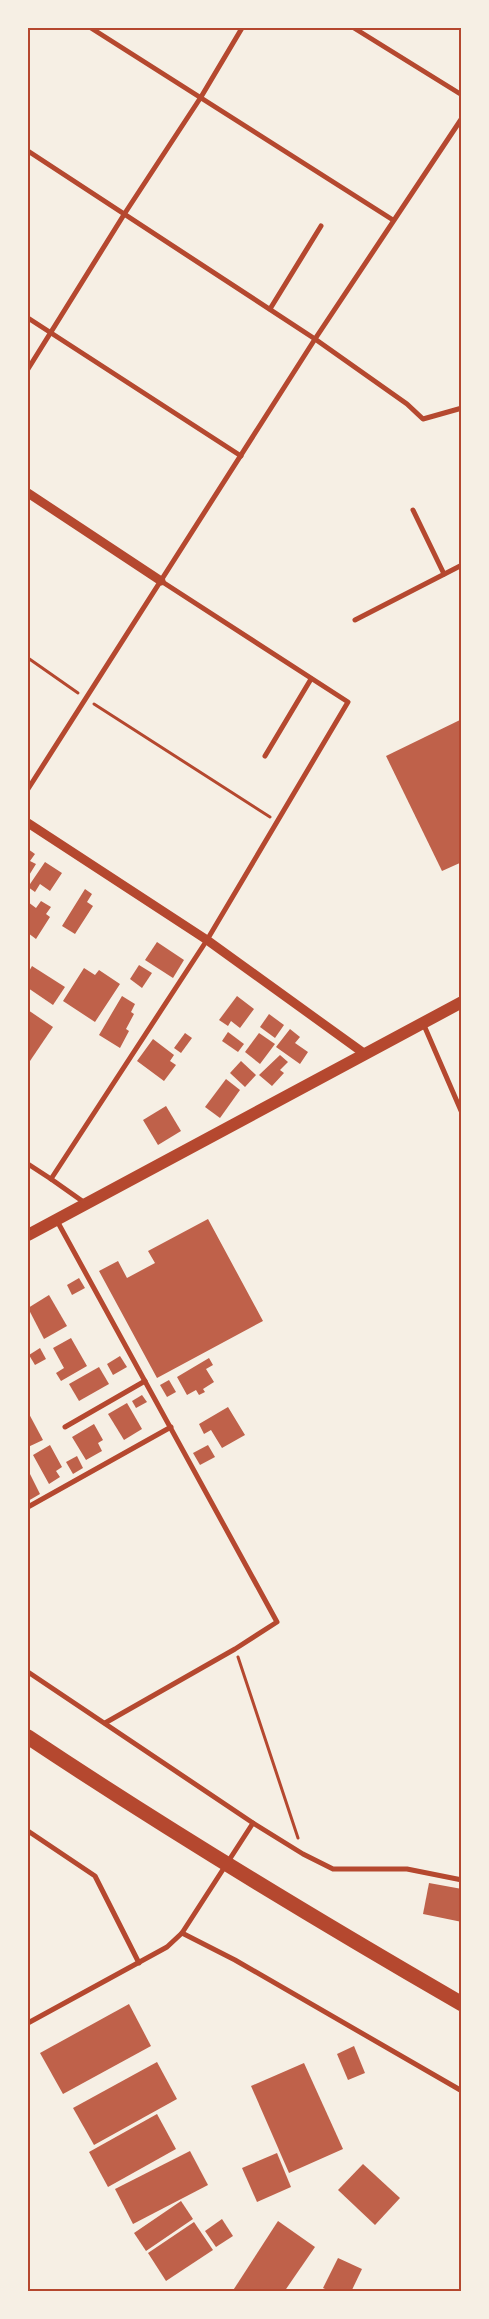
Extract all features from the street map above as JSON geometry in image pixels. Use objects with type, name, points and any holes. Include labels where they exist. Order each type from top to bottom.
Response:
[{"type":"highway","points":[[28,1737],[156,1822],[318,1921],[462,2004]]},
{"type":"main road","points":[[28,1235],[462,1002]]},
{"type":"street","points":[[91,28],[393,220]]},
{"type":"street","points":[[28,369],[125,213],[201,97],[242,28]]},
{"type":"street","points":[[354,28],[462,95]]},
{"type":"street","points":[[28,789],[315,339],[462,118]]},
{"type":"street","points":[[28,151],[315,339],[407,404],[422,419],[462,408]]},
{"type":"street","points":[[270,309],[320,226]]},
{"type":"street","points":[[28,318],[241,456]]},
{"type":"street","points":[[28,492],[348,702],[207,940],[51,1179]]},
{"type":"street","points":[[412,510],[444,574]]},
{"type":"street","points":[[355,620],[462,565]]},
{"type":"street","points":[[265,756],[311,679]]},
{"type":"street","points":[[28,823],[207,940],[366,1054]]},
{"type":"street","points":[[423,1022],[462,1114]]},
{"type":"street","points":[[28,1164],[85,1203]]},
{"type":"street","points":[[56,1219],[277,1622],[235,1649],[105,1723]]},
{"type":"street","points":[[65,1427],[145,1381]]},
{"type":"street","points":[[28,1507],[171,1428]]},
{"type":"street","points":[[28,1672],[253,1823],[303,1854],[333,1869],[407,1869],[462,1880]]},
{"type":"street","points":[[28,2023],[167,1947],[182,1933],[253,1823]]},
{"type":"street","points":[[28,1831],[95,1876],[138,1963]]},
{"type":"street","points":[[182,1933],[235,1960],[462,2091]]},
{"type":"path","points":[[28,658],[86,698],[278,822]]},
{"type":"path","points":[[235,1649],[303,1854]]},
{"type":"building","points":[[462,719],[462,862],[442,871],[386,756]]},
{"type":"building","points":[[28,849],[35,854],[30,861],[36,864],[28,877]]},
{"type":"building","points":[[45,862],[62,873],[50,891],[40,884],[35,892],[28,887]]},
{"type":"building","points":[[85,889],[92,894],[87,902],[93,906],[75,934],[62,926]]},
{"type":"building","points":[[41,901],[51,907],[46,914],[50,917],[36,939],[28,933],[28,902],[36,908]]},
{"type":"building","points":[[157,942],[184,960],[173,978],[145,960]]},
{"type":"building","points":[[139,965],[152,973],[142,988],[130,979]]},
{"type":"building","points":[[32,966],[65,987],[53,1005],[28,988],[28,973]]},
{"type":"building","points":[[84,968],[95,975],[99,970],[120,984],[95,1022],[63,1001]]},
{"type":"building","points":[[122,996],[135,1004],[131,1012],[134,1014],[126,1029],[129,1031],[120,1048],[99,1035]]},
{"type":"building","points":[[237,996],[254,1009],[240,1028],[231,1021],[228,1026],[219,1020]]},
{"type":"building","points":[[28,1010],[53,1027],[30,1061],[28,1059]]},
{"type":"building","points":[[269,1014],[284,1025],[275,1038],[260,1027]]},
{"type":"building","points":[[290,1029],[300,1037],[295,1043],[308,1052],[300,1064],[276,1047]]},
{"type":"building","points":[[228,1032],[244,1044],[238,1052],[222,1041]]},
{"type":"building","points":[[185,1033],[192,1038],[181,1053],[174,1048]]},
{"type":"building","points":[[259,1033],[275,1044],[260,1064],[245,1052]]},
{"type":"building","points":[[153,1039],[174,1055],[170,1061],[176,1065],[164,1081],[137,1061]]},
{"type":"building","points":[[280,1055],[288,1062],[280,1070],[284,1073],[272,1086],[259,1075]]},
{"type":"building","points":[[241,1061],[256,1075],[245,1087],[230,1073]]},
{"type":"building","points":[[226,1079],[240,1090],[220,1118],[205,1107]]},
{"type":"building","points":[[166,1106],[181,1131],[158,1145],[143,1120]]},
{"type":"building","points":[[208,1219],[263,1321],[157,1378],[99,1271],[118,1261],[127,1278],[155,1263],[148,1251]]},
{"type":"building","points":[[79,1278],[85,1288],[72,1295],[67,1285]]},
{"type":"building","points":[[49,1295],[67,1326],[44,1339],[28,1308]]},
{"type":"building","points":[[71,1338],[87,1366],[61,1381],[56,1373],[64,1368],[53,1348]]},
{"type":"building","points":[[40,1348],[46,1359],[35,1365],[29,1355]]},
{"type":"building","points":[[120,1356],[127,1367],[113,1375],[107,1364]]},
{"type":"building","points":[[209,1358],[213,1365],[206,1369],[214,1382],[203,1389],[205,1392],[199,1395],[196,1390],[187,1395],[177,1377]]},
{"type":"building","points":[[99,1367],[109,1384],[79,1401],[69,1384]]},
{"type":"building","points":[[169,1380],[176,1392],[167,1397],[160,1385]]},
{"type":"building","points":[[142,1395],[147,1402],[136,1408],[132,1401]]},
{"type":"building","points":[[127,1403],[142,1429],[124,1440],[108,1414]]},
{"type":"building","points":[[228,1407],[245,1435],[222,1448],[211,1430],[204,1434],[199,1424]]},
{"type":"building","points":[[28,1412],[43,1440],[28,1447]]},
{"type":"building","points":[[94,1424],[103,1440],[98,1443],[102,1451],[86,1460],[72,1437]]},
{"type":"building","points":[[50,1445],[62,1467],[56,1471],[60,1477],[49,1484],[33,1455]]},
{"type":"building","points":[[208,1445],[215,1457],[200,1465],[193,1453]]},
{"type":"building","points":[[77,1456],[83,1468],[73,1474],[66,1462]]},
{"type":"building","points":[[28,1470],[40,1494],[28,1501]]},
{"type":"building","points":[[429,1883],[462,1889],[462,1922],[423,1914]]},
{"type":"building","points":[[129,2004],[151,2046],[63,2094],[40,2053]]},
{"type":"building","points":[[354,2046],[365,2073],[348,2080],[337,2054]]},
{"type":"building","points":[[157,2062],[177,2099],[94,2145],[73,2108]]},
{"type":"building","points":[[304,2063],[343,2149],[289,2173],[251,2086]]},
{"type":"building","points":[[157,2114],[176,2149],[108,2187],[89,2152]]},
{"type":"building","points":[[190,2151],[208,2185],[133,2224],[115,2189]]},
{"type":"building","points":[[277,2153],[291,2187],[257,2202],[242,2168]]},
{"type":"building","points":[[363,2164],[400,2198],[375,2225],[338,2190]]},
{"type":"building","points":[[181,2201],[193,2219],[146,2251],[134,2233]]},
{"type":"building","points":[[222,2219],[233,2236],[216,2247],[205,2231]]},
{"type":"building","points":[[278,2221],[315,2247],[284,2292],[232,2292]]},
{"type":"building","points":[[194,2222],[213,2250],[166,2281],[148,2253]]},
{"type":"building","points":[[338,2258],[362,2269],[351,2292],[331,2292],[323,2288]]}]
